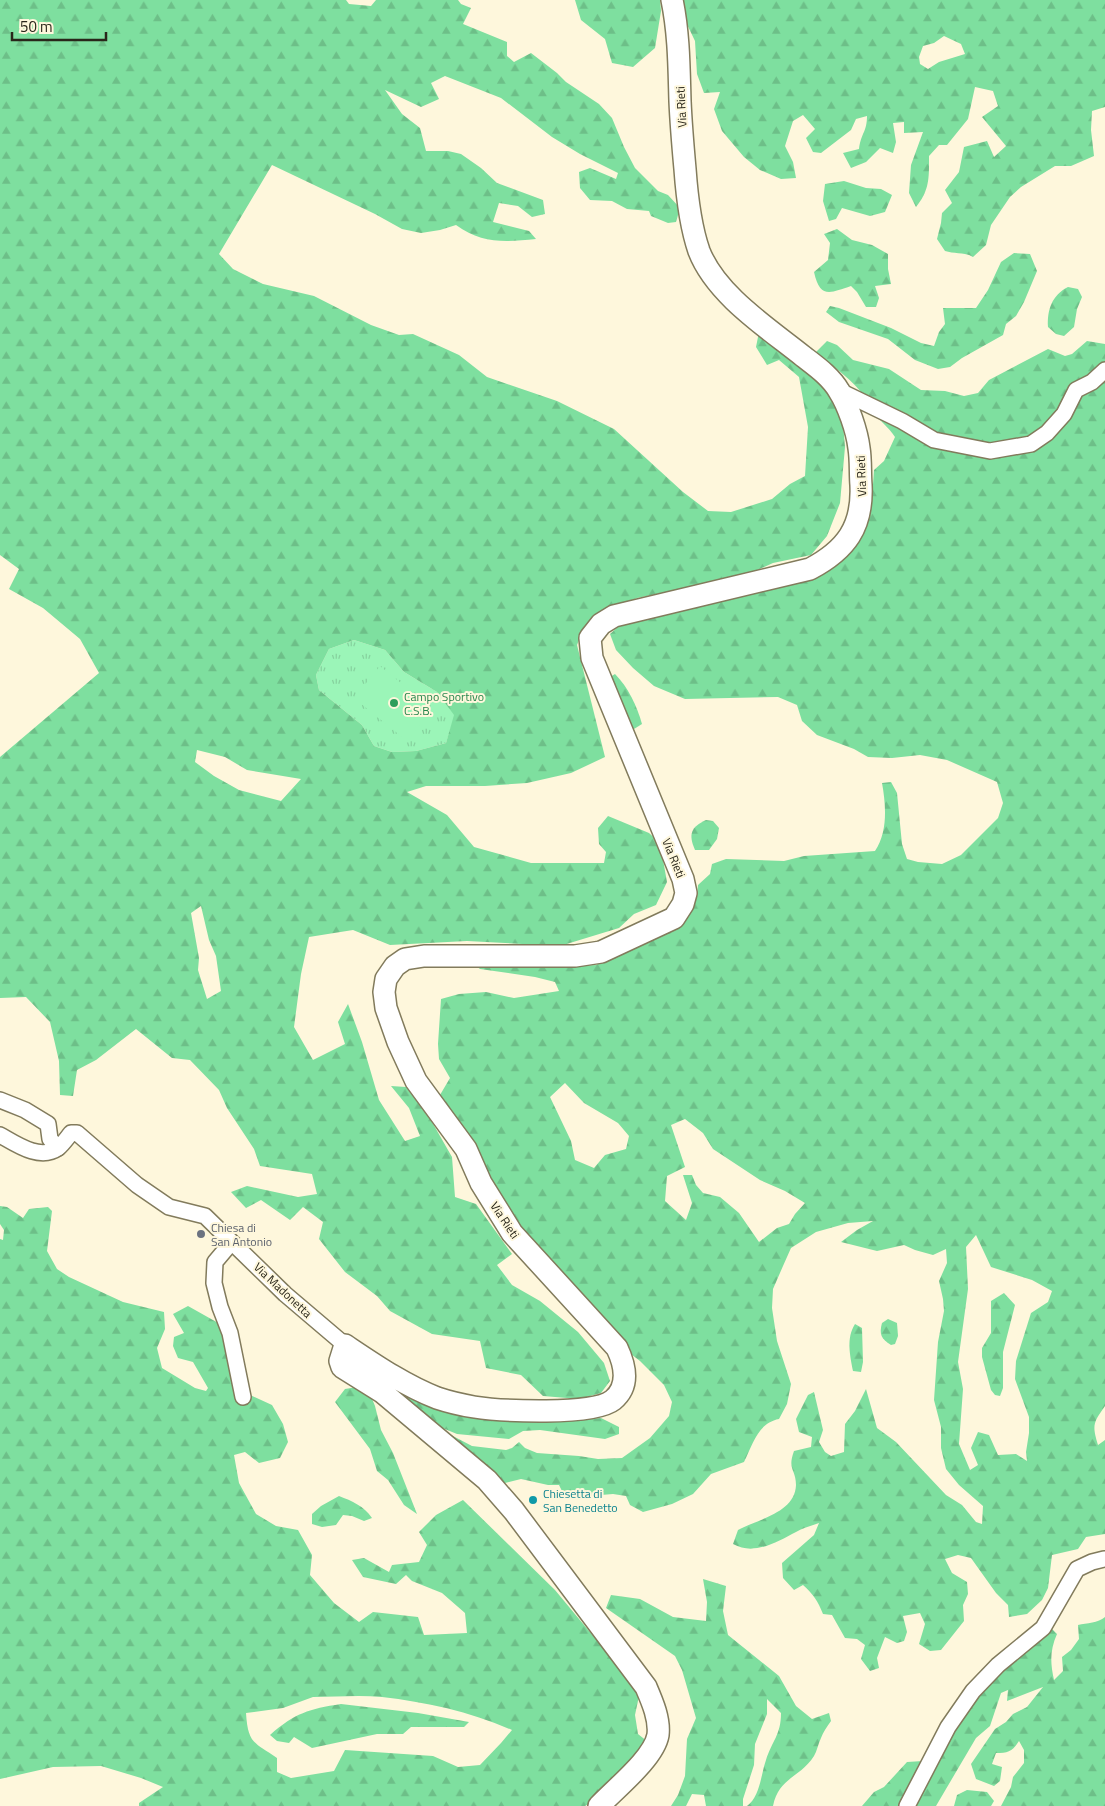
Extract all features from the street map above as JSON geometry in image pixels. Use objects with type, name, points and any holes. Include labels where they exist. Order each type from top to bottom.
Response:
[{"type":"street","name":"Via Rieti","points":[[345,1345],[386,1373],[412,1386],[439,1398],[472,1407],[539,1411],[571,1410],[599,1407],[613,1401],[619,1394],[626,1374],[617,1348],[512,1233],[481,1183],[466,1149],[416,1081],[398,1042],[386,1008],[384,992],[386,979],[395,966],[405,959],[424,956],[575,956],[601,952],[674,918],[683,904],[686,893],[683,879],[592,658],[590,638],[601,624],[614,616],[810,569],[827,560],[851,535],[862,503],[860,447],[850,414],[840,391],[824,373],[746,310],[723,288],[710,272],[700,253],[688,203],[681,118],[677,24],[672,0]]},
{"type":"street","points":[[840,391],[902,421],[934,440],[990,451],[1031,444],[1047,433],[1064,414],[1076,390],[1092,382],[1105,370]]},
{"type":"street","points":[[0,1100],[25,1110],[48,1124],[50,1139],[58,1148],[48,1152],[39,1152],[21,1147],[0,1135]]},
{"type":"street","name":"Via Madonetta","points":[[58,1148],[71,1133],[77,1133],[137,1184],[169,1206],[204,1216],[285,1294],[345,1345]]},
{"type":"street","points":[[231,1243],[215,1262],[214,1283],[220,1307],[230,1333],[243,1397]]},
{"type":"street","points":[[345,1345],[340,1361],[342,1367],[382,1392],[488,1480],[514,1511],[646,1687],[654,1706],[657,1722],[658,1734],[655,1745],[646,1758],[599,1805]]},
{"type":"street","points":[[907,1806],[948,1727],[973,1691],[998,1665],[1043,1628],[1077,1569],[1104,1559]]},
{"type":"green space","points":[[0,0],[346,0],[349,4],[371,6],[376,0],[458,0],[461,4],[471,8],[463,24],[507,42],[507,56],[514,62],[531,53],[566,82],[599,104],[612,118],[635,168],[658,191],[668,195],[680,208],[676,222],[668,223],[651,216],[649,211],[627,209],[612,201],[590,200],[580,188],[579,172],[590,168],[616,179],[618,173],[580,154],[552,137],[501,98],[445,76],[431,83],[439,99],[421,107],[385,90],[402,114],[420,128],[426,151],[448,151],[461,154],[481,168],[497,183],[543,200],[545,214],[532,217],[518,206],[499,203],[493,222],[529,231],[536,239],[504,241],[485,239],[475,236],[456,225],[421,233],[402,229],[375,214],[272,165],[219,254],[233,269],[263,284],[314,296],[371,325],[399,335],[413,334],[459,355],[487,377],[557,401],[614,429],[683,492],[708,511],[731,512],[772,499],[790,484],[805,476],[808,427],[799,377],[779,360],[767,365],[756,347],[759,332],[819,376],[842,412],[845,447],[840,503],[827,536],[811,555],[773,563],[744,576],[637,598],[597,615],[583,630],[577,645],[605,757],[571,773],[527,783],[485,786],[426,786],[407,792],[447,815],[474,847],[531,863],[604,863],[606,852],[599,844],[598,828],[608,816],[649,833],[660,843],[667,882],[656,905],[634,914],[619,928],[560,946],[467,941],[390,945],[353,930],[309,937],[301,974],[294,1027],[313,1060],[345,1044],[338,1022],[348,1004],[362,1042],[379,1100],[405,1141],[420,1136],[409,1108],[391,1086],[406,1087],[432,1122],[452,1157],[455,1197],[476,1204],[512,1254],[497,1265],[512,1285],[540,1301],[578,1332],[604,1363],[610,1381],[601,1393],[579,1399],[543,1396],[521,1375],[486,1368],[480,1341],[432,1334],[390,1311],[377,1296],[345,1272],[319,1239],[323,1222],[303,1207],[290,1220],[261,1200],[246,1208],[231,1192],[247,1186],[298,1197],[317,1194],[312,1174],[260,1166],[254,1149],[227,1108],[219,1090],[190,1060],[172,1058],[136,1029],[96,1060],[77,1070],[73,1096],[60,1095],[59,1061],[50,1022],[26,997],[0,998],[0,757],[99,673],[80,639],[43,608],[9,589],[19,569],[0,555]],"holes":[[[354,640],[385,650],[404,672],[437,692],[454,715],[446,743],[416,751],[392,752],[374,746],[362,725],[319,690],[316,675],[329,649]],[[197,750],[225,757],[247,770],[301,779],[281,801],[239,790],[214,776],[195,762]],[[201,906],[209,940],[216,956],[221,991],[207,999],[198,970],[199,958],[191,913]]]},
{"type":"green space","points":[[575,0],[660,0],[661,11],[655,48],[633,67],[612,63],[605,39],[581,20]]},
{"type":"green space","points":[[679,0],[1105,0],[1105,107],[1092,111],[1091,130],[1094,156],[1071,166],[1055,166],[1021,187],[1010,197],[991,225],[986,245],[973,257],[967,254],[945,251],[937,239],[942,213],[952,203],[945,190],[959,172],[964,147],[987,141],[994,157],[1006,146],[982,117],[998,106],[993,91],[975,87],[968,119],[947,145],[939,145],[929,156],[929,177],[926,189],[916,207],[909,193],[911,165],[923,132],[904,133],[904,122],[893,123],[896,142],[893,153],[880,148],[866,162],[851,168],[843,153],[859,149],[867,116],[856,119],[851,130],[821,153],[813,152],[806,138],[815,129],[803,115],[793,121],[785,146],[793,162],[796,178],[781,179],[760,170],[744,157],[722,131],[714,109],[720,92],[704,93],[697,74],[695,41],[683,16]],"holes":[[[944,36],[961,44],[965,54],[939,62],[928,69],[920,64],[919,57],[923,46],[934,43]]]},
{"type":"green space","points":[[844,181],[866,188],[881,189],[892,195],[885,212],[870,216],[842,208],[836,219],[829,221],[823,201],[825,184]]},
{"type":"green space","points":[[837,229],[852,240],[872,245],[888,254],[891,284],[875,286],[879,298],[876,307],[866,307],[851,286],[827,292],[819,287],[816,281],[814,272],[828,260],[830,243],[824,234]]},
{"type":"green space","points":[[1014,253],[1030,254],[1037,271],[1024,302],[1016,316],[1006,324],[1003,335],[962,358],[950,367],[938,369],[915,360],[888,339],[839,322],[826,312],[830,306],[839,308],[891,328],[921,343],[934,346],[939,332],[945,324],[943,308],[976,308],[988,290],[1001,262]]},
{"type":"green space","points":[[1068,287],[1078,289],[1082,297],[1077,309],[1074,327],[1064,336],[1056,334],[1048,327],[1048,321],[1054,299]]},
{"type":"green space","points":[[827,341],[837,345],[853,360],[889,369],[921,390],[945,391],[964,396],[978,393],[989,380],[1048,349],[1065,356],[1072,354],[1087,341],[1105,344],[1105,1406],[1098,1416],[1094,1428],[1098,1445],[1105,1440],[1105,1534],[1086,1537],[1078,1549],[1052,1555],[1048,1588],[1042,1600],[1027,1614],[1009,1617],[1008,1605],[996,1593],[971,1558],[958,1555],[945,1559],[952,1573],[967,1582],[968,1594],[963,1605],[964,1621],[941,1650],[930,1651],[919,1644],[925,1624],[920,1613],[903,1616],[907,1632],[904,1641],[897,1643],[885,1637],[877,1658],[879,1668],[870,1671],[861,1659],[865,1645],[857,1639],[845,1638],[832,1615],[823,1614],[815,1598],[803,1585],[794,1590],[783,1578],[782,1563],[814,1535],[819,1523],[801,1529],[781,1540],[757,1548],[749,1549],[733,1544],[738,1530],[782,1509],[794,1495],[796,1480],[791,1462],[792,1457],[794,1451],[811,1447],[812,1437],[799,1432],[796,1419],[808,1395],[814,1392],[823,1430],[819,1442],[825,1452],[831,1456],[844,1452],[845,1424],[855,1411],[866,1389],[877,1428],[896,1442],[946,1495],[962,1505],[976,1522],[982,1524],[983,1506],[959,1485],[946,1469],[941,1448],[941,1427],[934,1400],[938,1342],[944,1311],[939,1281],[947,1263],[946,1249],[933,1255],[904,1245],[877,1251],[841,1242],[873,1221],[848,1223],[816,1232],[791,1248],[773,1289],[772,1308],[777,1341],[791,1384],[787,1404],[779,1419],[766,1425],[757,1435],[744,1462],[711,1474],[693,1494],[672,1504],[643,1512],[630,1505],[626,1496],[613,1494],[589,1496],[562,1491],[559,1485],[548,1485],[521,1479],[505,1483],[492,1480],[447,1438],[451,1435],[472,1446],[506,1450],[519,1442],[525,1448],[537,1453],[598,1459],[622,1458],[650,1438],[669,1416],[672,1402],[664,1385],[640,1361],[623,1348],[544,1256],[505,1207],[441,1113],[440,1095],[450,1078],[439,1059],[441,999],[459,994],[486,992],[514,998],[559,991],[555,982],[535,977],[480,969],[472,963],[596,965],[615,956],[686,914],[697,896],[698,885],[710,874],[712,864],[726,859],[784,861],[804,856],[875,851],[882,835],[885,818],[882,783],[891,782],[897,793],[902,844],[907,859],[942,864],[961,855],[998,818],[1003,803],[997,782],[947,760],[920,755],[892,758],[868,757],[854,749],[817,735],[802,721],[797,705],[778,697],[685,699],[654,686],[616,650],[610,634],[620,625],[856,544],[868,518],[872,499],[874,470],[884,461],[895,437],[874,414],[867,400],[856,386],[816,352]],"holes":[[[565,1083],[584,1103],[618,1123],[629,1136],[626,1149],[605,1155],[594,1168],[575,1160],[571,1141],[550,1097]],[[685,1119],[703,1133],[713,1149],[760,1180],[785,1191],[805,1203],[789,1224],[777,1228],[759,1242],[739,1213],[720,1197],[703,1193],[696,1185],[692,1175],[683,1175],[692,1203],[686,1220],[665,1201],[667,1176],[685,1167],[671,1125]],[[976,1235],[991,1267],[1032,1280],[1052,1291],[1048,1302],[1031,1313],[1016,1361],[1015,1379],[1029,1417],[1027,1461],[1016,1454],[998,1455],[989,1435],[978,1432],[971,1448],[978,1465],[970,1470],[959,1444],[963,1389],[958,1362],[968,1289],[966,1247]]]},
{"type":"green space","points":[[354,640],[385,650],[404,672],[437,692],[455,715],[446,743],[416,751],[392,752],[374,746],[362,725],[319,690],[316,675],[329,649]]},
{"type":"green space","name":"Campo Sportivo C.S.B.","points":[[380,666],[433,709],[407,741],[354,698]]},
{"type":"green space","points":[[615,674],[628,691],[640,717],[642,724],[634,729],[625,726],[610,677]]},
{"type":"green space","points":[[706,820],[713,821],[719,828],[717,839],[709,850],[695,850],[692,832],[697,825]]},
{"type":"green space","points":[[0,1206],[7,1207],[23,1218],[29,1209],[48,1207],[52,1211],[47,1251],[57,1269],[69,1277],[123,1302],[164,1312],[165,1329],[157,1348],[162,1368],[195,1388],[206,1391],[208,1388],[193,1362],[178,1358],[173,1346],[174,1337],[184,1333],[173,1314],[188,1306],[220,1324],[248,1394],[272,1405],[283,1424],[288,1442],[280,1458],[259,1463],[245,1452],[234,1455],[239,1483],[256,1514],[276,1526],[298,1530],[312,1555],[310,1575],[334,1603],[359,1622],[373,1612],[418,1617],[424,1635],[467,1633],[465,1613],[442,1593],[412,1581],[406,1575],[396,1584],[363,1577],[352,1560],[364,1558],[389,1572],[392,1565],[419,1562],[427,1545],[419,1532],[436,1515],[463,1500],[555,1590],[623,1672],[639,1696],[635,1715],[638,1734],[648,1742],[596,1800],[585,1806],[139,1806],[139,1803],[163,1787],[101,1766],[53,1767],[0,1779],[0,1239],[3,1240],[4,1230],[0,1224]],"holes":[[[373,1696],[415,1702],[464,1713],[512,1730],[480,1765],[458,1767],[433,1756],[345,1750],[334,1771],[291,1778],[277,1772],[277,1758],[258,1745],[251,1737],[248,1731],[246,1713],[283,1708],[313,1697]]]},
{"type":"green space","points":[[1004,1293],[1015,1305],[1003,1352],[1003,1388],[1000,1396],[995,1395],[991,1390],[982,1357],[982,1348],[991,1333],[991,1301]]},
{"type":"green space","points":[[888,1319],[897,1323],[898,1336],[895,1344],[891,1345],[885,1341],[881,1333],[882,1323]]},
{"type":"green space","points":[[855,1324],[862,1328],[863,1362],[861,1372],[853,1371],[850,1353],[850,1335]]},
{"type":"green space","points":[[389,1379],[579,1420],[601,1418],[619,1427],[619,1434],[605,1439],[540,1430],[523,1431],[509,1439],[457,1434],[435,1425],[400,1401]]},
{"type":"green space","points":[[357,1387],[368,1389],[375,1406],[381,1430],[393,1453],[417,1514],[404,1505],[388,1480],[377,1471],[370,1449],[335,1402],[345,1389]]},
{"type":"green space","points":[[339,1496],[361,1507],[372,1518],[364,1521],[352,1516],[343,1515],[336,1525],[322,1527],[312,1524],[312,1514],[321,1506]]},
{"type":"green space","points":[[703,1579],[726,1586],[723,1611],[728,1635],[779,1676],[796,1706],[812,1719],[829,1713],[831,1721],[823,1734],[814,1756],[803,1769],[780,1789],[773,1806],[747,1806],[755,1797],[768,1753],[778,1733],[781,1721],[781,1713],[767,1699],[767,1714],[755,1744],[754,1765],[743,1799],[743,1806],[706,1806],[704,1795],[692,1794],[686,1806],[671,1806],[678,1795],[685,1776],[687,1739],[696,1718],[682,1670],[675,1656],[606,1608],[611,1595],[640,1599],[673,1617],[706,1621],[707,1602]]},
{"type":"green space","points":[[1105,1617],[1105,1806],[1001,1806],[1011,1787],[1013,1777],[1024,1763],[1024,1750],[1019,1741],[1009,1751],[996,1753],[992,1764],[1002,1767],[1000,1781],[994,1786],[976,1779],[971,1764],[995,1729],[1006,1722],[1013,1714],[1027,1707],[1043,1687],[1007,1701],[1008,1690],[1001,1693],[990,1726],[976,1738],[936,1806],[862,1806],[874,1792],[884,1787],[907,1762],[923,1761],[967,1699],[1050,1627],[1057,1634],[1051,1656],[1054,1680],[1063,1671],[1062,1657],[1071,1650],[1079,1639],[1078,1625],[1096,1622]]},
{"type":"green space","points":[[341,1704],[418,1713],[469,1722],[464,1727],[411,1727],[403,1734],[377,1734],[312,1748],[294,1737],[289,1743],[277,1741],[270,1735],[303,1713]]},
{"type":"green space","points":[[967,1790],[987,1792],[994,1801],[991,1806],[954,1806],[957,1795]]},
{"type":"place","name":"Campo Sportivo C.S.B.","points":[[394,703]]},
{"type":"place","name":"Chiesa di San Antonio","points":[[201,1234]]},
{"type":"place","name":"Chiesetta di San Benedetto","points":[[533,1500]]}]
